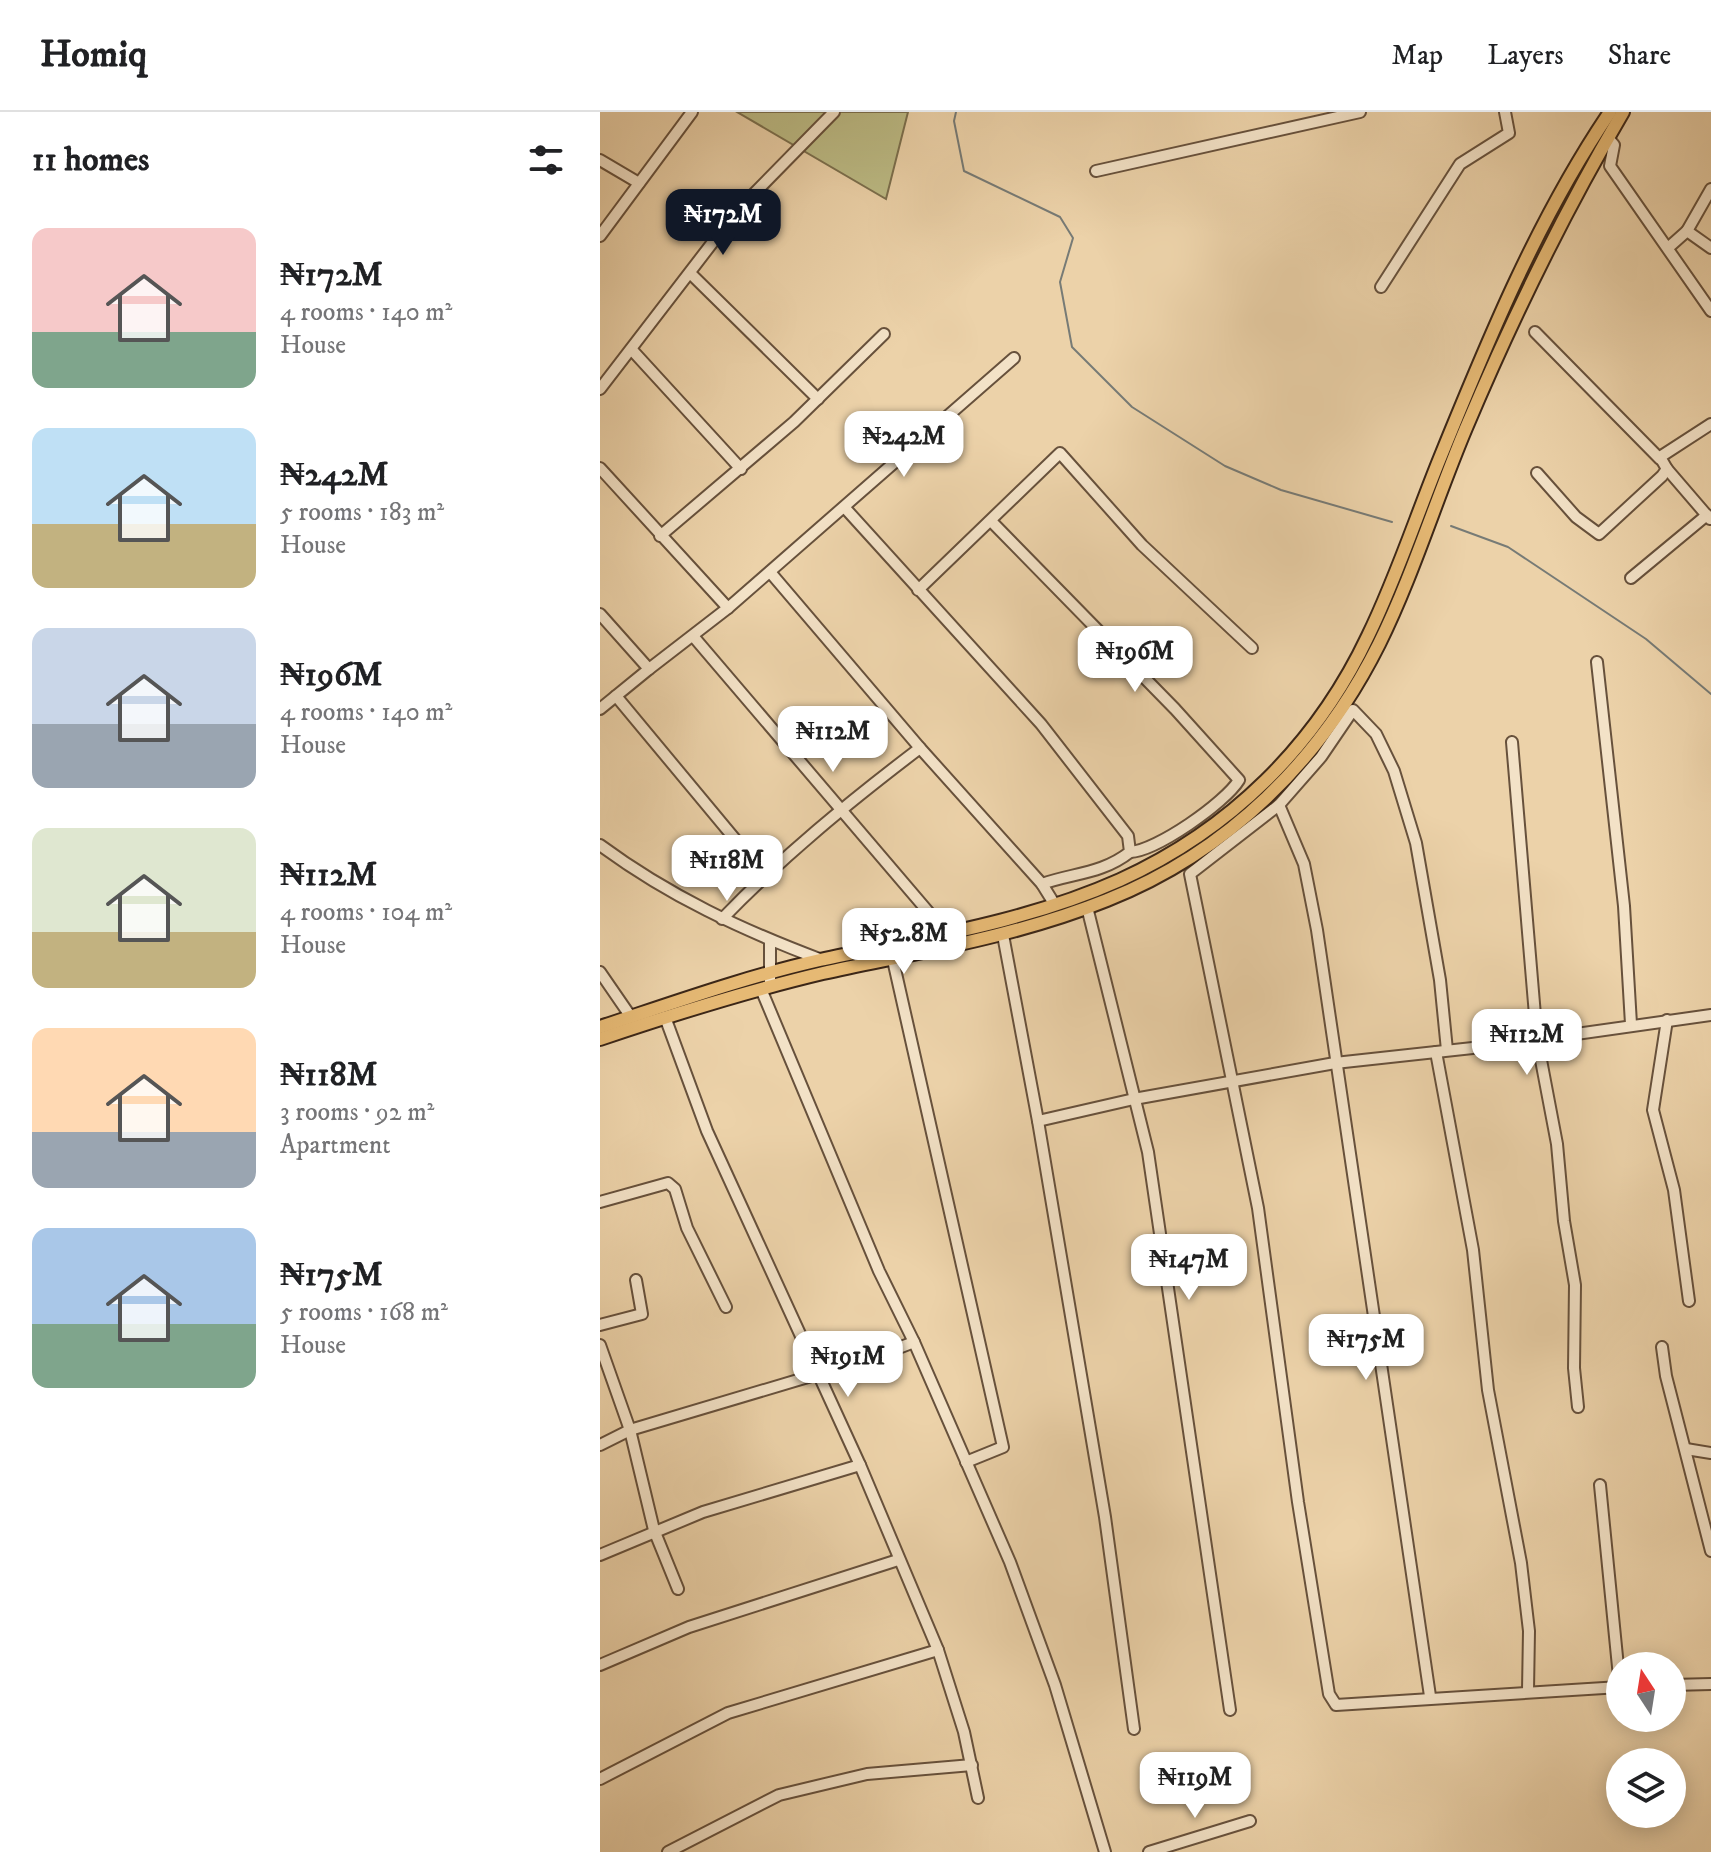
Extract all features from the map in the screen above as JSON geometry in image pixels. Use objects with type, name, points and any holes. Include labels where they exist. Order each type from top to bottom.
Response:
[{"type":"main road","points":[[600,1039],[765,988],[825,966],[1055,905],[1119,880],[1174,852],[1205,834],[1243,805],[1280,768],[1344,684],[1369,634],[1454,424],[1513,289],[1573,171],[1610,112]]},
{"type":"main road","points":[[600,1027],[770,972],[893,960],[1003,935],[1087,907],[1186,860],[1252,814],[1289,776],[1354,690],[1381,640],[1465,428],[1524,294],[1623,112]]},
{"type":"street","points":[[600,236],[692,112]]},
{"type":"street","points":[[600,389],[761,183],[834,112]]},
{"type":"street","points":[[1096,171],[1360,112]]},
{"type":"street","points":[[1381,287],[1460,164],[1509,133],[1505,112]]},
{"type":"street","points":[[1609,139],[1614,145],[1610,166],[1711,311]]},
{"type":"street","points":[[600,160],[639,183]]},
{"type":"street","points":[[1669,247],[1687,231],[1711,189]]},
{"type":"street","points":[[1687,231],[1711,248]]},
{"type":"street","points":[[690,273],[818,399]]},
{"type":"street","points":[[1535,332],[1660,459],[1709,518],[1631,578]]},
{"type":"street","points":[[660,536],[741,469],[884,334]]},
{"type":"street","points":[[632,350],[741,469]]},
{"type":"street","points":[[600,709],[728,608],[1014,358]]},
{"type":"street","points":[[1660,459],[1711,424]]},
{"type":"street","points":[[918,590],[1057,454],[1062,454],[1142,545],[1252,648]]},
{"type":"street","points":[[600,468],[728,608]]},
{"type":"street","points":[[1537,473],[1576,517],[1599,534],[1646,494],[1667,469]]},
{"type":"street","points":[[845,508],[1041,724],[1104,800],[1128,836],[1130,852]]},
{"type":"street","points":[[991,521],[1175,709],[1239,780],[1210,807],[1147,850],[1130,852],[1083,876],[1042,884]]},
{"type":"street","points":[[770,572],[920,748],[1042,884],[1055,905]]},
{"type":"street","points":[[600,614],[649,669]]},
{"type":"street","points":[[693,636],[948,935]]},
{"type":"street","points":[[1597,662],[1624,906],[1631,1024]]},
{"type":"street","points":[[616,696],[764,874]]},
{"type":"street","points":[[1528,1690],[1529,1631],[1521,1563],[1488,1390],[1473,1250],[1442,1051],[1440,980],[1416,843],[1394,771],[1376,734],[1353,710],[1321,757],[1279,805],[1190,874],[1235,1081],[1258,1208],[1298,1502],[1329,1694],[1336,1705],[1352,1706],[1430,1696],[1620,1687],[1600,1485]]},
{"type":"street","points":[[1512,742],[1537,1039],[1557,1144],[1564,1221],[1573,1268],[1578,1407]]},
{"type":"street","points":[[722,919],[764,874],[840,808],[920,748]]},
{"type":"street","points":[[1279,805],[1304,864],[1359,1197],[1370,1301],[1395,1466],[1407,1523],[1430,1696]]},
{"type":"street","points":[[600,845],[635,871],[722,919],[825,966]]},
{"type":"street","points":[[1087,907],[1108,979],[1150,1167],[1230,1710]]},
{"type":"street","points":[[1003,935],[1105,1517],[1134,1729]]},
{"type":"street","points":[[770,940],[770,972],[765,988],[879,1271],[914,1342],[1010,1562],[1055,1685],[1105,1852]]},
{"type":"street","points":[[893,960],[1002,1443],[1000,1450],[966,1462]]},
{"type":"street","points":[[600,972],[631,1017]]},
{"type":"street","points":[[1038,1121],[1134,1099],[1335,1063],[1711,1015]]},
{"type":"street","points":[[665,1017],[707,1131],[860,1465],[938,1650],[972,1765],[978,1798]]},
{"type":"street","points":[[1667,1020],[1653,1110],[1674,1190],[1689,1301]]},
{"type":"street","points":[[600,1202],[668,1183],[675,1189],[687,1228],[726,1307]]},
{"type":"street","points":[[600,1325],[642,1314],[636,1280]]},
{"type":"street","points":[[600,1445],[630,1430],[818,1374],[831,1374],[914,1342]]},
{"type":"street","points":[[600,1345],[603,1363],[630,1430],[654,1530],[678,1589]]},
{"type":"street","points":[[1662,1347],[1666,1376],[1711,1551]]},
{"type":"street","points":[[1686,1449],[1711,1453]]},
{"type":"street","points":[[600,1555],[654,1530],[860,1465]]},
{"type":"street","points":[[600,1665],[689,1627],[898,1560]]},
{"type":"street","points":[[600,1779],[728,1713],[938,1650]]},
{"type":"street","points":[[1686,1685],[1711,1684]]},
{"type":"street","points":[[668,1852],[779,1795],[867,1774],[972,1765]]},
{"type":"street","points":[[1149,1852],[1250,1821]]},
{"type":"shaded area","points":[[737,112],[908,112],[886,199]]},
{"type":"waterway","points":[[956,112],[954,121],[964,171],[1060,217],[1073,238],[1060,282],[1072,347],[1132,407],[1225,466],[1281,490],[1392,522]]},
{"type":"waterway","points":[[1451,526],[1508,547],[1646,639],[1711,694]]}]
